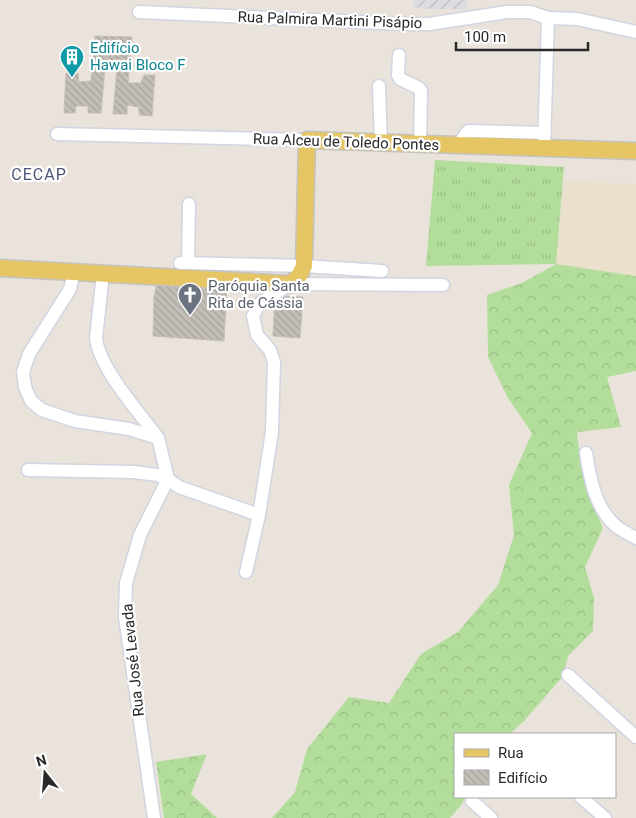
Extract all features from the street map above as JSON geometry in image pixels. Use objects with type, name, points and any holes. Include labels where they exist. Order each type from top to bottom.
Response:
[{"type":"main road","name":"Rua Alceu de Toledo Pontes","points":[[307,140],[458,145],[545,140],[636,151]]},
{"type":"main road","points":[[0,268],[291,284],[299,276],[304,266],[307,140]]},
{"type":"street","name":"Rua Palmira Martini Pisápio","points":[[139,12],[406,24],[429,24],[507,12],[530,12],[548,18],[577,19],[636,32]]},
{"type":"street","points":[[545,140],[548,18]]},
{"type":"street","points":[[399,54],[398,75],[400,79],[419,88],[421,91],[420,144]]},
{"type":"street","points":[[379,86],[381,143]]},
{"type":"street","name":"Rua Alceu de Toledo Pontes","points":[[56,134],[307,140]]},
{"type":"street","points":[[189,204],[184,263],[304,266],[382,271]]},
{"type":"street","points":[[74,272],[70,289],[29,354],[23,372],[25,387],[31,401],[42,410],[75,421],[129,429],[158,438]]},
{"type":"street","points":[[103,274],[96,338],[97,348],[104,364],[158,438],[168,479]]},
{"type":"street","points":[[246,572],[259,515],[272,432],[274,362],[270,350],[257,335],[253,316],[260,303],[291,284],[443,285]]},
{"type":"street","points":[[586,453],[590,478],[597,500],[606,515],[616,526],[636,538]]},
{"type":"street","points":[[28,470],[134,472],[156,475],[168,479],[179,487],[259,515]]},
{"type":"street","name":"Rua José Levada","points":[[154,818],[125,617],[126,583],[140,535],[168,479]]},
{"type":"street","points":[[568,675],[636,737]]},
{"type":"street","points":[[582,798],[605,818]]},
{"type":"street","points":[[472,801],[491,818]]},
{"type":"shaded area","points":[[414,0],[468,0],[466,9],[423,9],[412,6]]},
{"type":"shaded area","points":[[564,181],[636,184],[636,276],[556,264]]},
{"type":"green space","points":[[435,160],[564,167],[556,264],[426,266]]},
{"type":"green space","points":[[556,264],[636,276],[636,371],[607,377],[621,427],[577,432],[580,457],[586,481],[603,528],[585,567],[594,598],[593,631],[568,656],[563,676],[525,720],[511,733],[454,733],[454,798],[465,798],[450,818],[272,818],[295,792],[307,749],[349,697],[389,703],[421,654],[458,632],[498,585],[514,535],[509,485],[532,433],[508,398],[488,357],[487,295],[522,283]]},
{"type":"green space","points":[[207,754],[191,794],[217,818],[164,818],[156,762]]},
{"type":"building","name":"Edifício Hawai Bloco F","points":[[95,36],[132,37],[128,83],[141,83],[144,75],[155,75],[152,116],[139,115],[139,107],[127,105],[127,114],[113,114],[117,69],[105,68],[101,113],[88,113],[88,106],[76,106],[75,113],[64,113],[66,73],[78,73],[79,82],[91,81]]},
{"type":"building","name":"Paróquia Santa Rita de Cássia","points":[[158,279],[227,283],[224,341],[153,336],[154,296]]},
{"type":"building","points":[[275,296],[303,297],[300,338],[273,336]]},
{"type":"place","name":"Edifício Hawai Bloco F","points":[[72,78]]},
{"type":"place","name":"Paróquia Santa Rita de Cássia","points":[[190,316]]},
{"type":"district","name":"CECAP","points":[[39,174]]}]
